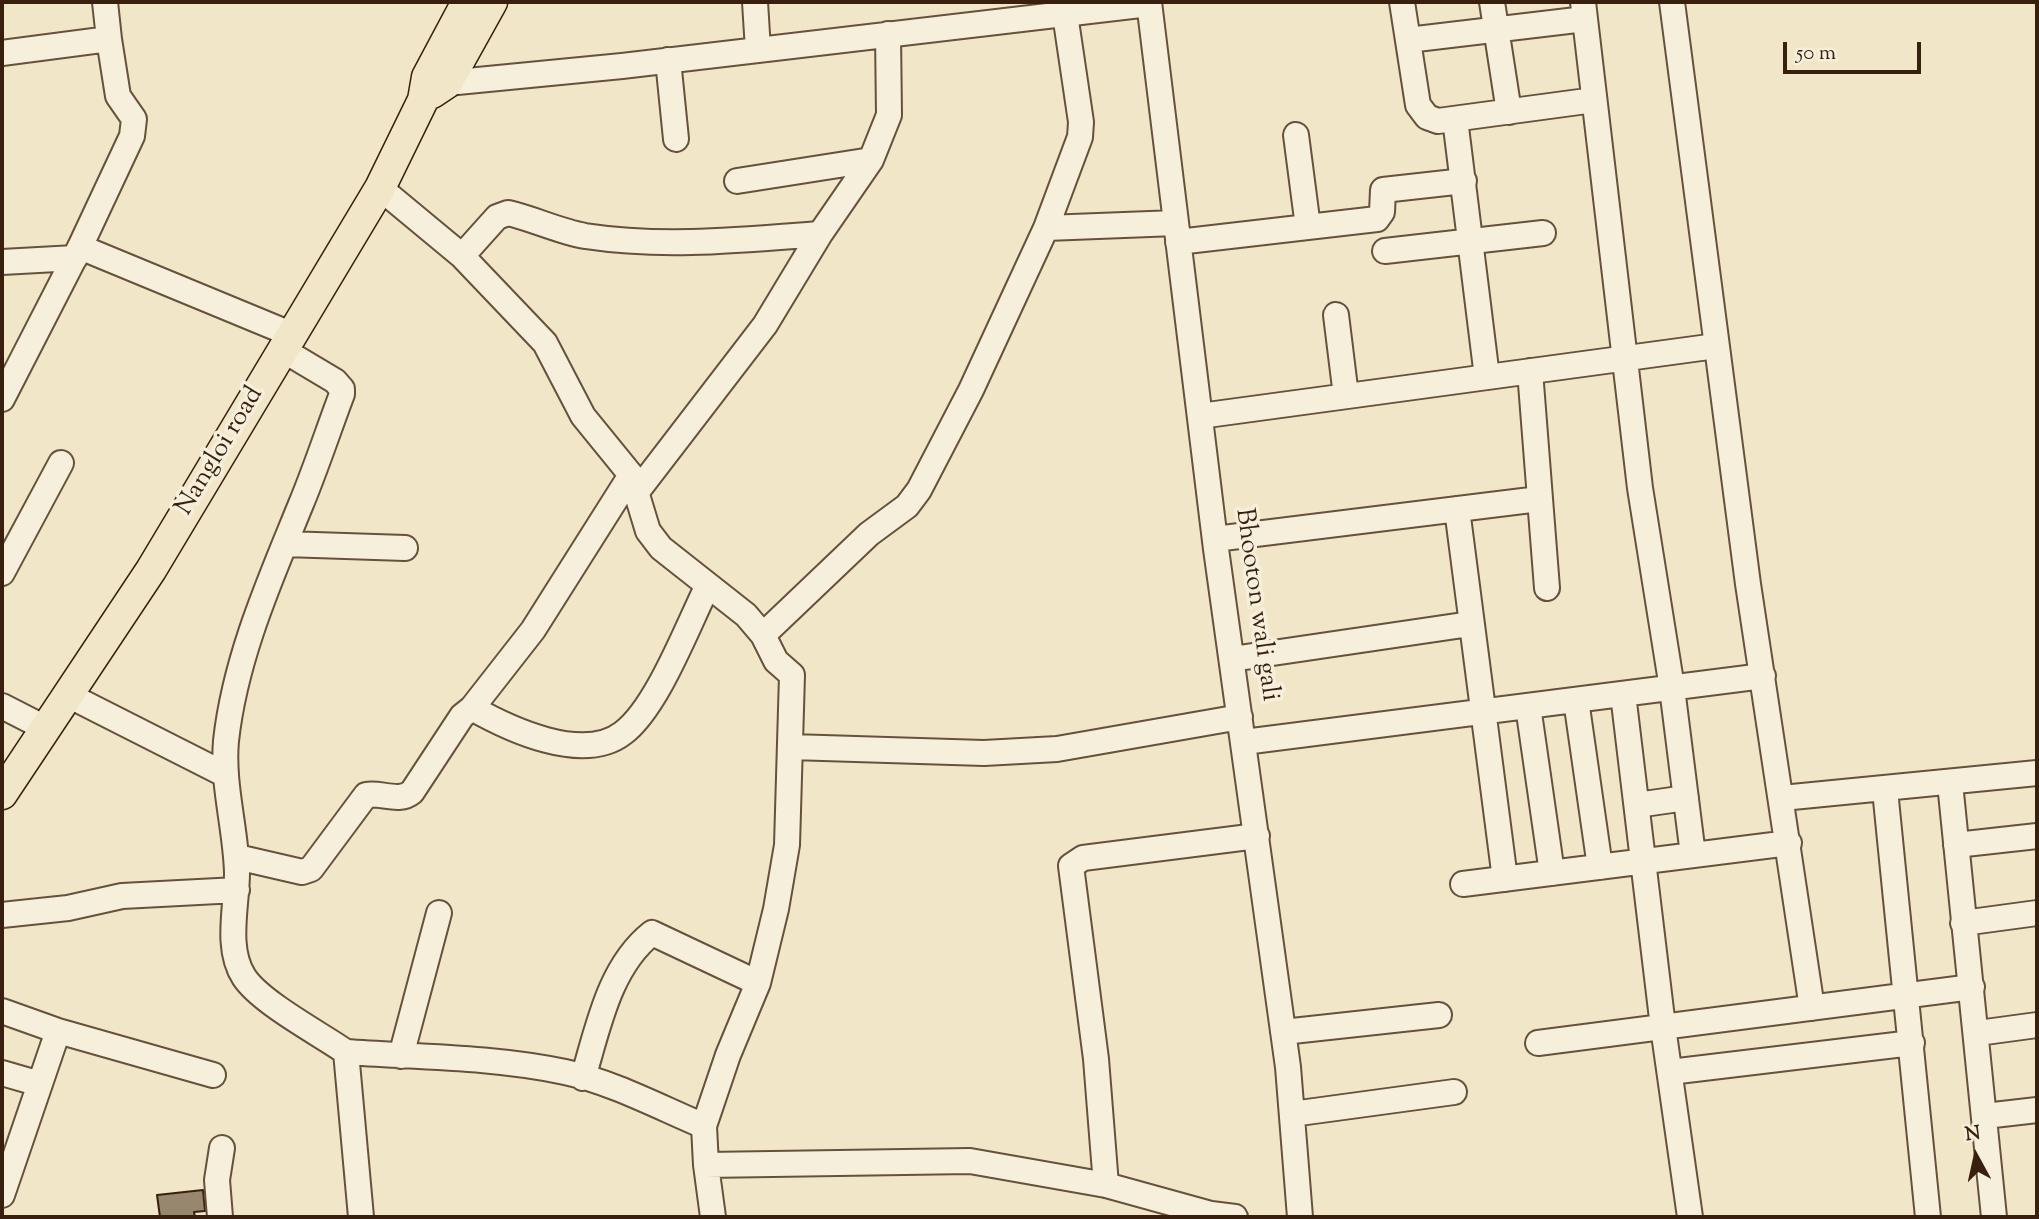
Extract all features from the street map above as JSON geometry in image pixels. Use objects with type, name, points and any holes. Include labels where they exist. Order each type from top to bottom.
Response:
[{"type":"main road","points":[[432,86],[467,2]]},
{"type":"main road","points":[[432,86],[492,2]]},
{"type":"main road","name":"Nangloi road","points":[[2,794],[151,570],[380,188],[432,86]]},
{"type":"street","points":[[2,399],[78,252],[134,126],[131,115],[117,96],[105,2]]},
{"type":"street","points":[[755,2],[758,50]]},
{"type":"street","points":[[1402,2],[1421,111],[1427,117],[1438,121],[1594,100]]},
{"type":"street","points":[[1492,2],[1510,112]]},
{"type":"street","points":[[1672,2],[1716,346],[1812,1008]]},
{"type":"street","points":[[432,86],[758,50],[1054,11],[1149,3]]},
{"type":"street","name":"Bhooton wali gali","points":[[1149,3],[1215,539],[1283,1032],[1300,1217]]},
{"type":"street","points":[[1408,40],[1496,29],[1584,10],[1627,358],[1640,488],[1672,688],[1693,855]]},
{"type":"street","points":[[763,635],[815,583],[913,498],[971,390],[1046,228],[1080,137],[1081,122],[1054,11]]},
{"type":"street","points":[[237,857],[302,872],[311,869],[366,795],[400,798],[412,792],[462,716],[472,708],[533,630],[634,484],[765,325],[820,234],[872,160],[889,116],[888,34]]},
{"type":"street","points":[[2,53],[109,39]]},
{"type":"street","points":[[668,60],[676,139]]},
{"type":"street","points":[[1455,119],[1487,377]]},
{"type":"street","points":[[1296,135],[1308,228]]},
{"type":"street","points":[[737,181],[872,160]]},
{"type":"street","points":[[1046,228],[1177,233],[1308,228],[1380,218],[1381,192],[1387,189],[1464,181]]},
{"type":"street","points":[[380,188],[462,256],[545,344],[583,416],[634,484],[648,531],[662,548],[746,615],[763,635],[772,655],[792,675],[787,845],[776,909],[758,983],[727,1055],[704,1126],[713,1217]]},
{"type":"street","points":[[462,256],[497,217],[508,213],[561,230],[632,242],[681,245],[820,234]]},
{"type":"street","points":[[1385,251],[1543,233]]},
{"type":"street","points":[[2,262],[78,252],[288,342],[342,389],[285,544],[253,620],[226,742],[226,775],[237,857],[234,942],[236,960],[244,977],[258,993],[346,1052],[511,1063],[583,1077],[704,1126]]},
{"type":"street","points":[[1336,315],[1346,396]]},
{"type":"street","points":[[1200,416],[1716,346]]},
{"type":"street","points":[[1530,371],[1547,588]]},
{"type":"street","points":[[2,573],[61,463]]},
{"type":"street","points":[[1215,539],[1539,499]]},
{"type":"street","points":[[1457,509],[1506,879]]},
{"type":"street","points":[[285,544],[405,548]]},
{"type":"street","points":[[472,708],[509,729],[543,741],[598,744],[621,735],[639,719],[651,699],[708,586]]},
{"type":"street","points":[[1232,659],[1471,624]]},
{"type":"street","points":[[1244,742],[1763,676]]},
{"type":"street","points":[[1623,694],[1663,1027],[1690,1217]]},
{"type":"street","points":[[68,695],[226,775]]},
{"type":"street","points":[[1576,700],[1600,867]]},
{"type":"street","points":[[2,706],[45,728]]},
{"type":"street","points":[[1528,706],[1552,873]]},
{"type":"street","points":[[791,747],[984,753],[1057,749],[1240,717]]},
{"type":"street","points":[[1782,798],[2037,773]]},
{"type":"street","points":[[1950,783],[1963,923],[1978,1033],[1994,1217]]},
{"type":"street","points":[[1885,790],[1908,996],[1928,1217]]},
{"type":"street","points":[[1637,804],[1686,798]]},
{"type":"street","points":[[1106,1185],[1096,1059],[1070,866],[1074,861],[1083,858],[1257,836]]},
{"type":"street","points":[[1956,845],[2037,836]]},
{"type":"street","points":[[1463,884],[1788,843]]},
{"type":"street","points":[[2,915],[68,908],[122,896],[237,890]]},
{"type":"street","points":[[401,1056],[439,913]]},
{"type":"street","points":[[1963,923],[2037,913]]},
{"type":"street","points":[[583,1077],[611,987],[621,969],[652,933],[758,983]]},
{"type":"street","points":[[1538,1043],[1972,987]]},
{"type":"street","points":[[2,1011],[58,1031],[213,1075]]},
{"type":"street","points":[[1283,1032],[1439,1014]]},
{"type":"street","points":[[1978,1033],[2037,1025]]},
{"type":"street","points":[[2,1195],[58,1031]]},
{"type":"street","points":[[1670,1072],[1912,1043]]},
{"type":"street","points":[[346,1052],[361,1217]]},
{"type":"street","points":[[2,1073],[40,1084]]},
{"type":"street","points":[[1292,1114],[1454,1091]]},
{"type":"street","points":[[1985,1116],[2037,1110]]},
{"type":"street","points":[[220,1217],[217,1180],[222,1148]]},
{"type":"street","points":[[706,1165],[970,1161],[1106,1185],[1212,1214],[1235,1217]]},
{"type":"building","points":[[203,1190],[205,1211],[194,1212],[195,1217],[160,1217],[157,1195]]}]
